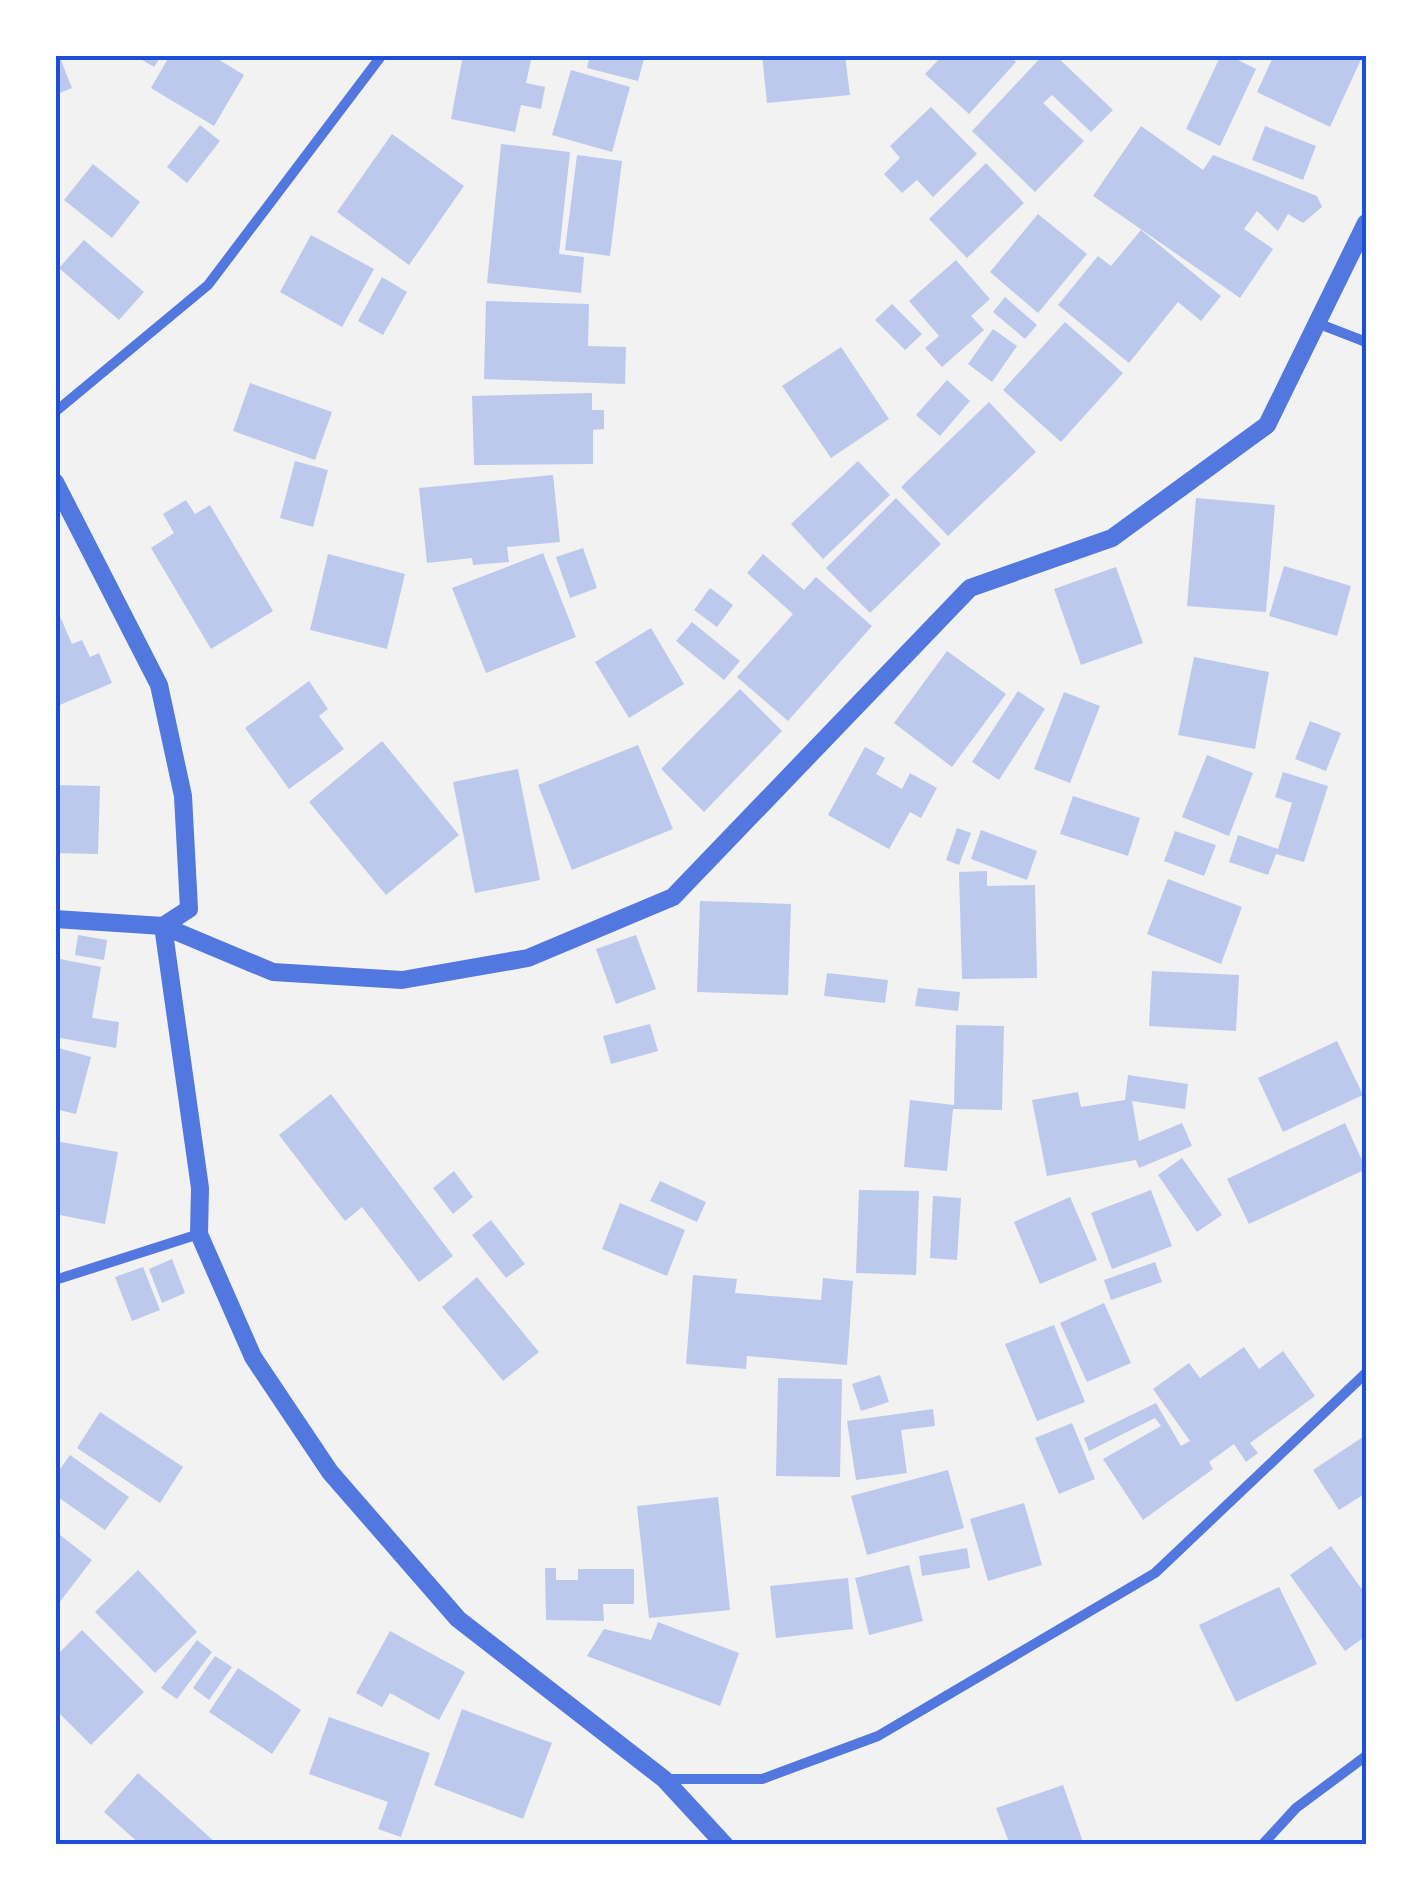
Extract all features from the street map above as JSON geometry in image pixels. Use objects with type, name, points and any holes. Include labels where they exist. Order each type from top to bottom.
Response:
[{"type":"street","points":[[55,412],[208,285],[382,55]]},
{"type":"street","points":[[55,918],[163,926],[273,972],[402,980],[528,958],[673,896],[970,588],[1112,538],[1267,426],[1366,223]]},
{"type":"street","points":[[1317,323],[1366,342]]},
{"type":"street","points":[[55,482],[159,684],[183,796],[189,909],[163,926]]},
{"type":"street","points":[[163,926],[200,1188],[199,1234],[252,1357],[330,1472],[458,1619],[664,1779],[725,1845]]},
{"type":"street","points":[[55,1280],[199,1234]]},
{"type":"street","points":[[664,1779],[762,1778],[878,1736],[1155,1573],[1366,1373]]},
{"type":"street","points":[[1262,1845],[1296,1808],[1366,1756]]},
{"type":"building","points":[[55,55],[59,55],[72,88],[55,95]]},
{"type":"building","points":[[134,55],[162,55],[154,67]]},
{"type":"building","points":[[170,55],[211,55],[244,75],[214,126],[151,88]]},
{"type":"building","points":[[463,55],[506,55],[531,60],[526,83],[545,87],[541,109],[521,105],[515,132],[451,119]]},
{"type":"building","points":[[590,55],[645,55],[638,81],[587,68]]},
{"type":"building","points":[[762,55],[845,55],[850,95],[767,103]]},
{"type":"building","points":[[943,55],[1008,55],[1016,62],[969,114],[925,74]]},
{"type":"building","points":[[1043,55],[1055,55],[1113,110],[1091,132],[1052,95],[1043,103],[1084,141],[1035,192],[972,131]]},
{"type":"building","points":[[1221,55],[1256,69],[1220,146],[1186,129]]},
{"type":"building","points":[[1274,55],[1363,55],[1330,127],[1257,92]]},
{"type":"building","points":[[571,70],[630,87],[612,152],[552,135]]},
{"type":"building","points":[[931,107],[977,154],[933,197],[917,180],[902,193],[884,174],[900,158],[890,146]]},
{"type":"building","points":[[200,125],[220,141],[187,183],[167,167]]},
{"type":"building","points":[[1141,126],[1203,170],[1213,155],[1317,196],[1322,207],[1303,223],[1288,214],[1278,231],[1257,211],[1244,229],[1273,249],[1240,298],[1093,196]]},
{"type":"building","points":[[1265,126],[1316,146],[1303,180],[1252,160]]},
{"type":"building","points":[[392,134],[464,186],[409,265],[337,212]]},
{"type":"building","points":[[501,144],[570,152],[559,254],[584,257],[581,293],[487,283]]},
{"type":"building","points":[[577,155],[622,161],[610,256],[565,250]]},
{"type":"building","points":[[986,163],[1024,203],[967,258],[929,219]]},
{"type":"building","points":[[93,164],[140,202],[112,238],[64,200]]},
{"type":"building","points":[[1038,214],[1087,254],[1038,313],[990,272]]},
{"type":"building","points":[[1141,230],[1221,296],[1201,321],[1178,302],[1129,363],[1058,305],[1098,256],[1111,266]]},
{"type":"building","points":[[311,235],[374,269],[342,327],[280,292]]},
{"type":"building","points":[[84,240],[144,292],[119,320],[59,268]]},
{"type":"building","points":[[956,260],[990,299],[971,316],[984,330],[942,367],[925,348],[939,336],[909,301]]},
{"type":"building","points":[[382,277],[407,292],[383,335],[358,321]]},
{"type":"building","points":[[1005,297],[1037,325],[1025,339],[993,312]]},
{"type":"building","points":[[486,301],[589,304],[588,346],[626,347],[625,384],[484,379]]},
{"type":"building","points":[[892,304],[922,334],[905,350],[875,320]]},
{"type":"building","points":[[1065,322],[1123,373],[1061,442],[1003,390]]},
{"type":"building","points":[[993,329],[1017,346],[992,382],[968,364]]},
{"type":"building","points":[[841,347],[889,419],[831,458],[782,386]]},
{"type":"building","points":[[947,380],[970,401],[940,436],[916,415]]},
{"type":"building","points":[[250,383],[332,412],[315,460],[233,431]]},
{"type":"building","points":[[592,393],[592,410],[604,410],[604,429],[593,430],[593,464],[474,465],[472,396]]},
{"type":"building","points":[[989,402],[1036,452],[948,536],[901,487]]},
{"type":"building","points":[[295,461],[328,470],[313,527],[280,518]]},
{"type":"building","points":[[858,461],[890,495],[823,559],[791,524]]},
{"type":"building","points":[[553,475],[560,542],[507,547],[509,562],[473,565],[472,558],[427,563],[419,488]]},
{"type":"building","points":[[896,498],[941,544],[870,613],[826,568]]},
{"type":"building","points":[[1196,498],[1275,505],[1266,612],[1187,606]]},
{"type":"building","points":[[186,500],[195,514],[210,505],[273,611],[211,649],[151,548],[174,533],[163,514]]},
{"type":"building","points":[[583,548],[597,588],[570,598],[556,557]]},
{"type":"building","points":[[543,553],[576,637],[486,673],[452,588]]},
{"type":"building","points":[[328,554],[405,574],[387,649],[310,630]]},
{"type":"building","points":[[763,554],[804,590],[816,577],[872,626],[788,721],[737,677],[793,614],[747,573]]},
{"type":"building","points":[[1284,566],[1351,586],[1337,636],[1269,616]]},
{"type":"building","points":[[1116,567],[1143,643],[1081,665],[1054,589]]},
{"type":"building","points":[[710,588],[733,605],[717,627],[694,610]]},
{"type":"building","points":[[55,605],[72,644],[82,640],[90,657],[99,653],[112,683],[55,707]]},
{"type":"building","points":[[692,622],[740,661],[724,680],[676,641]]},
{"type":"building","points":[[651,628],[684,684],[629,718],[595,662]]},
{"type":"building","points":[[947,651],[1006,694],[952,767],[894,723]]},
{"type":"building","points":[[1194,657],[1269,672],[1255,749],[1178,735]]},
{"type":"building","points":[[309,681],[328,709],[319,716],[344,749],[289,789],[245,728]]},
{"type":"building","points":[[740,689],[782,731],[704,812],[661,769]]},
{"type":"building","points":[[1018,691],[1045,709],[999,780],[972,762]]},
{"type":"building","points":[[1064,692],[1100,706],[1070,783],[1034,769]]},
{"type":"building","points":[[1310,721],[1341,733],[1326,771],[1295,759]]},
{"type":"building","points":[[382,741],[459,835],[386,895],[309,802]]},
{"type":"building","points":[[638,745],[673,829],[572,870],[538,785]]},
{"type":"building","points":[[865,747],[885,758],[876,774],[902,789],[910,773],[937,788],[921,818],[910,812],[889,849],[828,815]]},
{"type":"building","points":[[1207,755],[1253,773],[1229,836],[1182,817]]},
{"type":"building","points":[[518,769],[540,880],[475,893],[453,782]]},
{"type":"building","points":[[1283,772],[1328,786],[1304,862],[1276,854],[1268,875],[1229,862],[1238,835],[1278,849],[1292,803],[1275,797]]},
{"type":"building","points":[[55,785],[100,786],[98,854],[55,853]]},
{"type":"building","points":[[1073,796],[1140,818],[1128,856],[1060,834]]},
{"type":"building","points":[[957,828],[971,833],[959,865],[946,860]]},
{"type":"building","points":[[981,830],[1037,851],[1027,880],[971,859]]},
{"type":"building","points":[[1175,831],[1216,845],[1204,876],[1164,861]]},
{"type":"building","points":[[987,871],[987,886],[1035,885],[1037,978],[962,979],[959,872]]},
{"type":"building","points":[[1168,879],[1242,907],[1221,964],[1147,934]]},
{"type":"building","points":[[700,901],[791,904],[788,995],[697,992]]},
{"type":"building","points":[[78,935],[107,940],[104,960],[75,955]]},
{"type":"building","points":[[636,935],[656,989],[616,1004],[596,949]]},
{"type":"building","points":[[55,958],[101,967],[92,1018],[119,1022],[116,1048],[55,1037]]},
{"type":"building","points":[[1152,971],[1239,975],[1236,1031],[1149,1026]]},
{"type":"building","points":[[827,973],[888,980],[885,1003],[824,996]]},
{"type":"building","points":[[918,988],[960,992],[958,1011],[915,1006]]},
{"type":"building","points":[[650,1024],[658,1051],[611,1064],[603,1036]]},
{"type":"building","points":[[956,1025],[1004,1026],[1002,1110],[953,1109],[947,1171],[904,1167],[910,1100],[954,1105]]},
{"type":"building","points":[[1337,1041],[1363,1095],[1283,1132],[1258,1078]]},
{"type":"building","points":[[55,1047],[91,1057],[76,1114],[55,1109]]},
{"type":"building","points":[[1128,1075],[1188,1084],[1185,1109],[1132,1101],[1139,1141],[1182,1123],[1192,1146],[1139,1168],[1136,1160],[1047,1176],[1032,1100],[1078,1092],[1081,1107],[1125,1100]]},
{"type":"building","points":[[331,1094],[453,1256],[419,1282],[362,1207],[345,1221],[279,1135]]},
{"type":"building","points":[[1345,1123],[1366,1169],[1249,1224],[1227,1179]]},
{"type":"building","points":[[55,1141],[118,1152],[105,1224],[55,1214]]},
{"type":"building","points":[[1182,1158],[1222,1215],[1197,1232],[1158,1175]]},
{"type":"building","points":[[454,1171],[473,1197],[453,1214],[433,1188]]},
{"type":"building","points":[[660,1181],[706,1202],[697,1222],[650,1201]]},
{"type":"building","points":[[859,1190],[919,1191],[916,1275],[856,1273]]},
{"type":"building","points":[[1151,1190],[1172,1246],[1112,1269],[1091,1213]]},
{"type":"building","points":[[933,1196],[961,1198],[957,1260],[930,1258]]},
{"type":"building","points":[[1070,1197],[1097,1260],[1040,1284],[1014,1222]]},
{"type":"building","points":[[620,1203],[685,1230],[667,1276],[602,1249]]},
{"type":"building","points":[[491,1220],[525,1264],[506,1278],[472,1235]]},
{"type":"building","points":[[172,1259],[185,1293],[162,1303],[149,1269]]},
{"type":"building","points":[[1155,1262],[1162,1282],[1111,1300],[1104,1280]]},
{"type":"building","points":[[143,1267],[160,1310],[132,1321],[115,1277]]},
{"type":"building","points":[[693,1275],[737,1279],[735,1293],[821,1300],[823,1278],[853,1281],[847,1365],[747,1356],[746,1369],[686,1364]]},
{"type":"building","points":[[477,1277],[539,1352],[503,1381],[442,1307]]},
{"type":"building","points":[[1104,1303],[1131,1363],[1087,1382],[1060,1323]]},
{"type":"building","points":[[1054,1325],[1085,1402],[1037,1421],[1005,1344]]},
{"type":"building","points":[[1244,1347],[1259,1369],[1283,1351],[1315,1396],[1250,1443],[1258,1453],[1246,1462],[1234,1444],[1209,1462],[1213,1469],[1143,1520],[1103,1459],[1161,1426],[1155,1418],[1089,1451],[1084,1438],[1156,1403],[1181,1446],[1190,1441],[1153,1389],[1189,1363],[1200,1378]]},
{"type":"building","points":[[880,1375],[889,1402],[861,1411],[852,1384]]},
{"type":"building","points":[[778,1378],[842,1379],[840,1477],[776,1476]]},
{"type":"building","points":[[933,1409],[935,1426],[901,1430],[907,1473],[856,1480],[847,1421]]},
{"type":"building","points":[[100,1412],[183,1467],[160,1503],[77,1448]]},
{"type":"building","points":[[1072,1423],[1095,1479],[1059,1494],[1035,1438]]},
{"type":"building","points":[[1366,1435],[1366,1493],[1339,1510],[1313,1470]]},
{"type":"building","points":[[70,1455],[129,1497],[105,1530],[55,1495],[55,1476]]},
{"type":"building","points":[[948,1470],[964,1528],[867,1555],[851,1496]]},
{"type":"building","points":[[718,1497],[730,1610],[649,1618],[637,1506]]},
{"type":"building","points":[[1024,1503],[1042,1565],[988,1581],[970,1519]]},
{"type":"building","points":[[55,1531],[92,1560],[55,1608]]},
{"type":"building","points":[[1331,1546],[1366,1595],[1366,1636],[1345,1651],[1290,1575]]},
{"type":"building","points":[[967,1548],[970,1568],[922,1576],[919,1556]]},
{"type":"building","points":[[909,1565],[923,1621],[869,1635],[855,1578]]},
{"type":"building","points":[[545,1568],[556,1568],[556,1580],[578,1580],[578,1569],[634,1569],[634,1604],[603,1604],[604,1621],[546,1620]]},
{"type":"building","points":[[138,1570],[197,1632],[155,1673],[95,1612]]},
{"type":"building","points":[[848,1578],[853,1629],[776,1638],[770,1586]]},
{"type":"building","points":[[1279,1587],[1317,1664],[1236,1702],[1199,1625]]},
{"type":"building","points":[[658,1622],[739,1653],[720,1706],[587,1656],[604,1629],[651,1640]]},
{"type":"building","points":[[82,1630],[144,1692],[91,1745],[55,1709],[55,1657]]},
{"type":"building","points":[[390,1631],[465,1672],[439,1720],[390,1693],[382,1707],[356,1693]]},
{"type":"building","points":[[197,1640],[212,1652],[177,1699],[161,1688]]},
{"type":"building","points":[[215,1656],[232,1667],[209,1700],[193,1688]]},
{"type":"building","points":[[238,1668],[301,1710],[272,1754],[209,1712]]},
{"type":"building","points":[[462,1709],[552,1743],[523,1819],[434,1785]]},
{"type":"building","points":[[329,1717],[430,1753],[401,1837],[378,1829],[388,1802],[309,1774]]},
{"type":"building","points":[[138,1773],[215,1842],[141,1845],[104,1812]]},
{"type":"building","points":[[1063,1785],[1084,1845],[1010,1845],[996,1808]]}]
